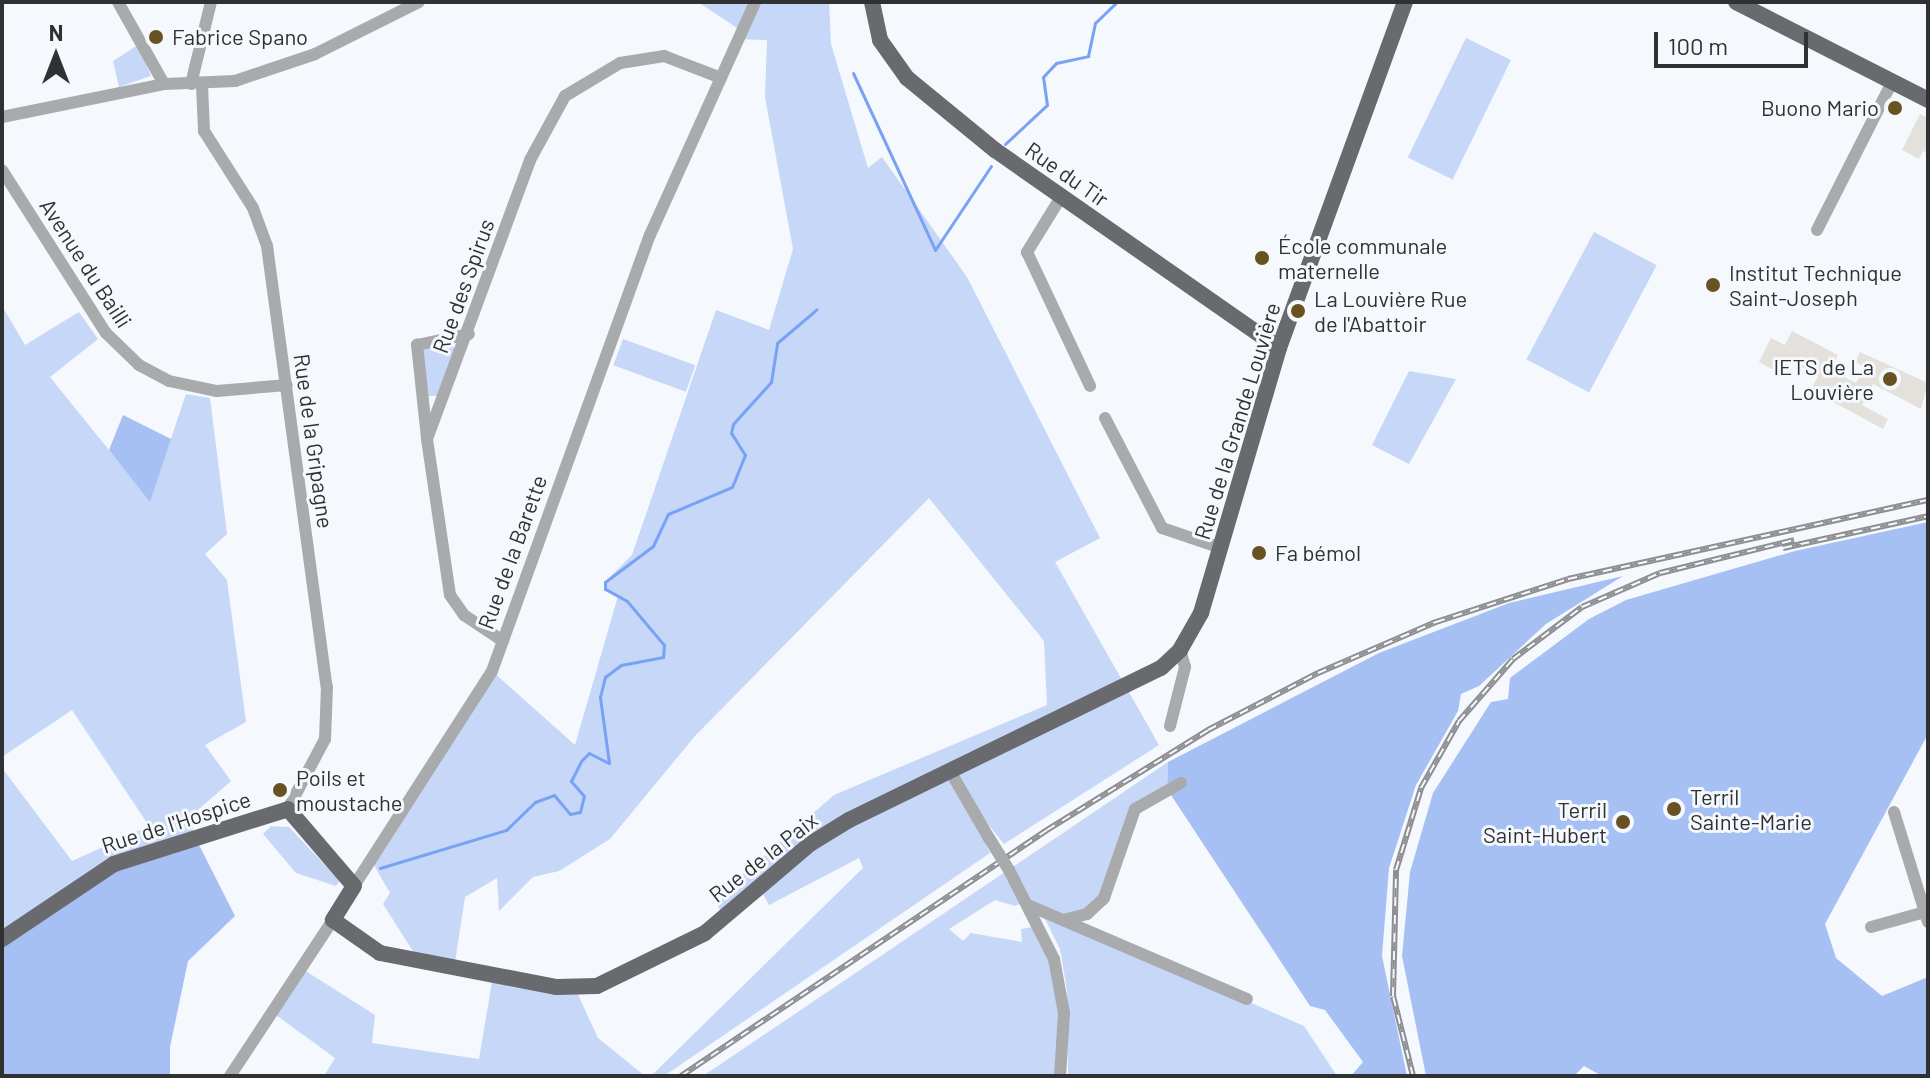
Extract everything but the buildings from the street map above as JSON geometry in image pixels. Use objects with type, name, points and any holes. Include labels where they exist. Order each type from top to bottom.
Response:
[{"type":"main road","name":"Rue du Tir","points":[[872,2],[880,40],[895,66],[1061,197],[1279,348]]},
{"type":"main road","name":"Rue de la Grande Louvière","points":[[1195,627],[1279,348],[1405,2]]},
{"type":"main road","points":[[1736,2],[1928,100]]},
{"type":"main road","name":"Rue de la Paix","points":[[333,920],[400,960],[557,987],[597,986],[705,933],[840,825],[1135,682],[1180,650],[1195,627]]},
{"type":"main road","points":[[288,809],[354,886]]},
{"type":"main road","name":"Rue de l'Hospice","points":[[2,939],[114,864],[288,809]]},
{"type":"main road","name":"Rue de la Barette","points":[[333,920],[354,886]]},
{"type":"street","points":[[118,2],[164,84]]},
{"type":"street","name":"Rue de la Gripagne","points":[[211,2],[196,84],[204,131],[265,238],[287,385],[328,720],[319,754],[288,809]]},
{"type":"street","points":[[2,117],[164,84],[223,83],[315,54],[419,2]]},
{"type":"street","name":"Rue de la Barette","points":[[354,886],[484,688],[650,235],[755,2]]},
{"type":"street","name":"Rue des Spirus","points":[[427,439],[469,334],[530,160],[565,96],[639,56],[664,56],[721,78]]},
{"type":"street","points":[[1817,230],[1892,82]]},
{"type":"street","name":"Avenue du Bailli","points":[[2,170],[106,333],[139,365],[169,381],[209,390],[287,385]]},
{"type":"street","points":[[1061,197],[1027,252],[1090,386]]},
{"type":"street","points":[[469,334],[417,345],[427,439],[450,595],[464,615],[503,641]]},
{"type":"street","points":[[1105,418],[1162,528],[1221,548]]},
{"type":"street","points":[[1170,726],[1185,667],[1180,650]]},
{"type":"street","points":[[950,771],[1030,906],[1061,994],[1060,1076]]},
{"type":"street","points":[[1060,920],[1083,916],[1104,898],[1135,809],[1181,783]]},
{"type":"street","points":[[1871,927],[1926,917],[1894,812]]},
{"type":"street","points":[[1913,872],[1928,867]]},
{"type":"street","points":[[1030,906],[1247,999]]},
{"type":"street","name":"Rue de la Barette","points":[[230,1076],[333,920]]},
{"type":"shaded area","points":[[698,2],[829,2],[831,44],[868,168],[882,157],[967,277],[1100,538],[1055,562],[1159,745],[1004,844],[962,792],[990,853],[664,1076],[651,1076],[863,868],[859,858],[769,905],[759,887],[723,917],[715,899],[834,795],[1047,705],[1044,641],[929,498],[695,736],[610,839],[559,871],[533,877],[499,911],[497,878],[465,897],[455,962],[416,956],[383,904],[390,893],[371,860],[492,671],[575,745],[618,596],[605,589],[605,582],[632,555],[716,310],[769,330],[793,249],[765,97],[767,40],[740,39],[743,32]]},
{"type":"shaded area","points":[[1466,38],[1511,60],[1453,179],[1408,158]]},
{"type":"shaded area","points":[[138,45],[151,76],[119,87],[113,61]]},
{"type":"shaded area","points":[[1594,232],[1657,265],[1589,392],[1526,359]]},
{"type":"shaded area","points":[[2,306],[25,345],[79,312],[98,339],[50,377],[150,501],[186,394],[210,398],[227,534],[205,554],[227,580],[246,722],[205,745],[231,781],[190,817],[195,837],[2,939],[2,768],[72,861],[149,826],[72,710],[2,757]]},
{"type":"shaded area","points":[[623,339],[695,365],[686,392],[613,365]]},
{"type":"shaded area","points":[[451,343],[455,349],[437,396],[427,396],[421,354],[424,348]]},
{"type":"shaded area","points":[[1409,371],[1456,379],[1409,464],[1372,445]]},
{"type":"shaded area","points":[[123,415],[171,439],[150,502],[109,450]]},
{"type":"shaded area","name":"Terril Sainte-Marie","points":[[1928,522],[1928,734],[1825,924],[1836,958],[1882,996],[1928,977],[1928,1076],[1602,1076],[1584,1066],[1574,1076],[1426,1076],[1402,956],[1410,872],[1433,793],[1491,702],[1508,699],[1510,678],[1589,619],[1626,600],[1795,551]]},
{"type":"shaded area","points":[[1623,576],[1546,624],[1479,686],[1461,694],[1458,711],[1416,785],[1389,868],[1382,956],[1407,1076],[1351,1076],[1363,1062],[1325,1010],[1310,1006],[1167,789],[1168,762],[1379,653],[1509,603]]},
{"type":"shaded area","points":[[1168,762],[1167,789],[1141,802],[1104,898],[1071,919],[1026,901],[1015,906],[995,900],[949,929],[963,941],[971,933],[1022,942],[1021,929],[1040,926],[1061,994],[1056,1076],[703,1076]]},
{"type":"shaded area","points":[[271,826],[289,827],[340,881],[336,886],[296,873],[263,834]]},
{"type":"shaded area","points":[[195,837],[235,916],[188,961],[170,1047],[170,1076],[2,1076],[2,939],[95,872]]},
{"type":"shaded area","points":[[1045,919],[1084,930],[1304,1026],[1337,1076],[1068,1076],[1067,990],[1060,949]]},
{"type":"shaded area","points":[[301,968],[375,1015],[372,1043],[479,1059],[493,976],[575,988],[598,1038],[645,1076],[324,1076],[335,1058],[272,1012]]},
{"type":"waterway","points":[[1005,144],[1047,105],[1043,77],[1056,63],[1088,56],[1095,23],[1117,2]]},
{"type":"waterway","points":[[853,73],[935,250],[991,166]]},
{"type":"waterway","points":[[380,868],[506,830],[535,802],[554,795],[570,814],[580,812],[584,796],[571,781],[581,761],[589,753],[609,763],[600,697],[605,677],[621,665],[663,657],[664,645],[627,601],[605,589],[605,582],[653,546],[668,514],[732,487],[745,455],[731,433],[733,424],[771,382],[777,343],[817,309]]},
{"type":"railway","points":[[681,1076],[1047,830],[1208,730],[1318,673],[1436,622],[1568,579],[1928,500]]},
{"type":"railway","points":[[1783,548],[1928,516]]},
{"type":"railway","points":[[1413,1076],[1393,996],[1396,870],[1421,788],[1459,721],[1513,659],[1582,607],[1660,573],[1794,540]]},
{"type":"place","name":"Fabrice Spano","points":[[156,37]]},
{"type":"place","name":"Buono Mario","points":[[1895,108]]},
{"type":"place","name":"École communale maternelle","points":[[1262,258]]},
{"type":"place","name":"Institut Technique Saint-Joseph","points":[[1713,285]]},
{"type":"place","name":"La Louvière Rue de l'Abattoir","points":[[1298,311]]},
{"type":"place","name":"IETS de La Louvière","points":[[1890,379]]},
{"type":"place","name":"Fa bémol","points":[[1259,553]]},
{"type":"place","name":"Poils et moustache","points":[[280,790]]},
{"type":"place","name":"Terril Sainte-Marie","points":[[1674,809]]},
{"type":"place","name":"Terril Saint-Hubert","points":[[1623,822]]}]
